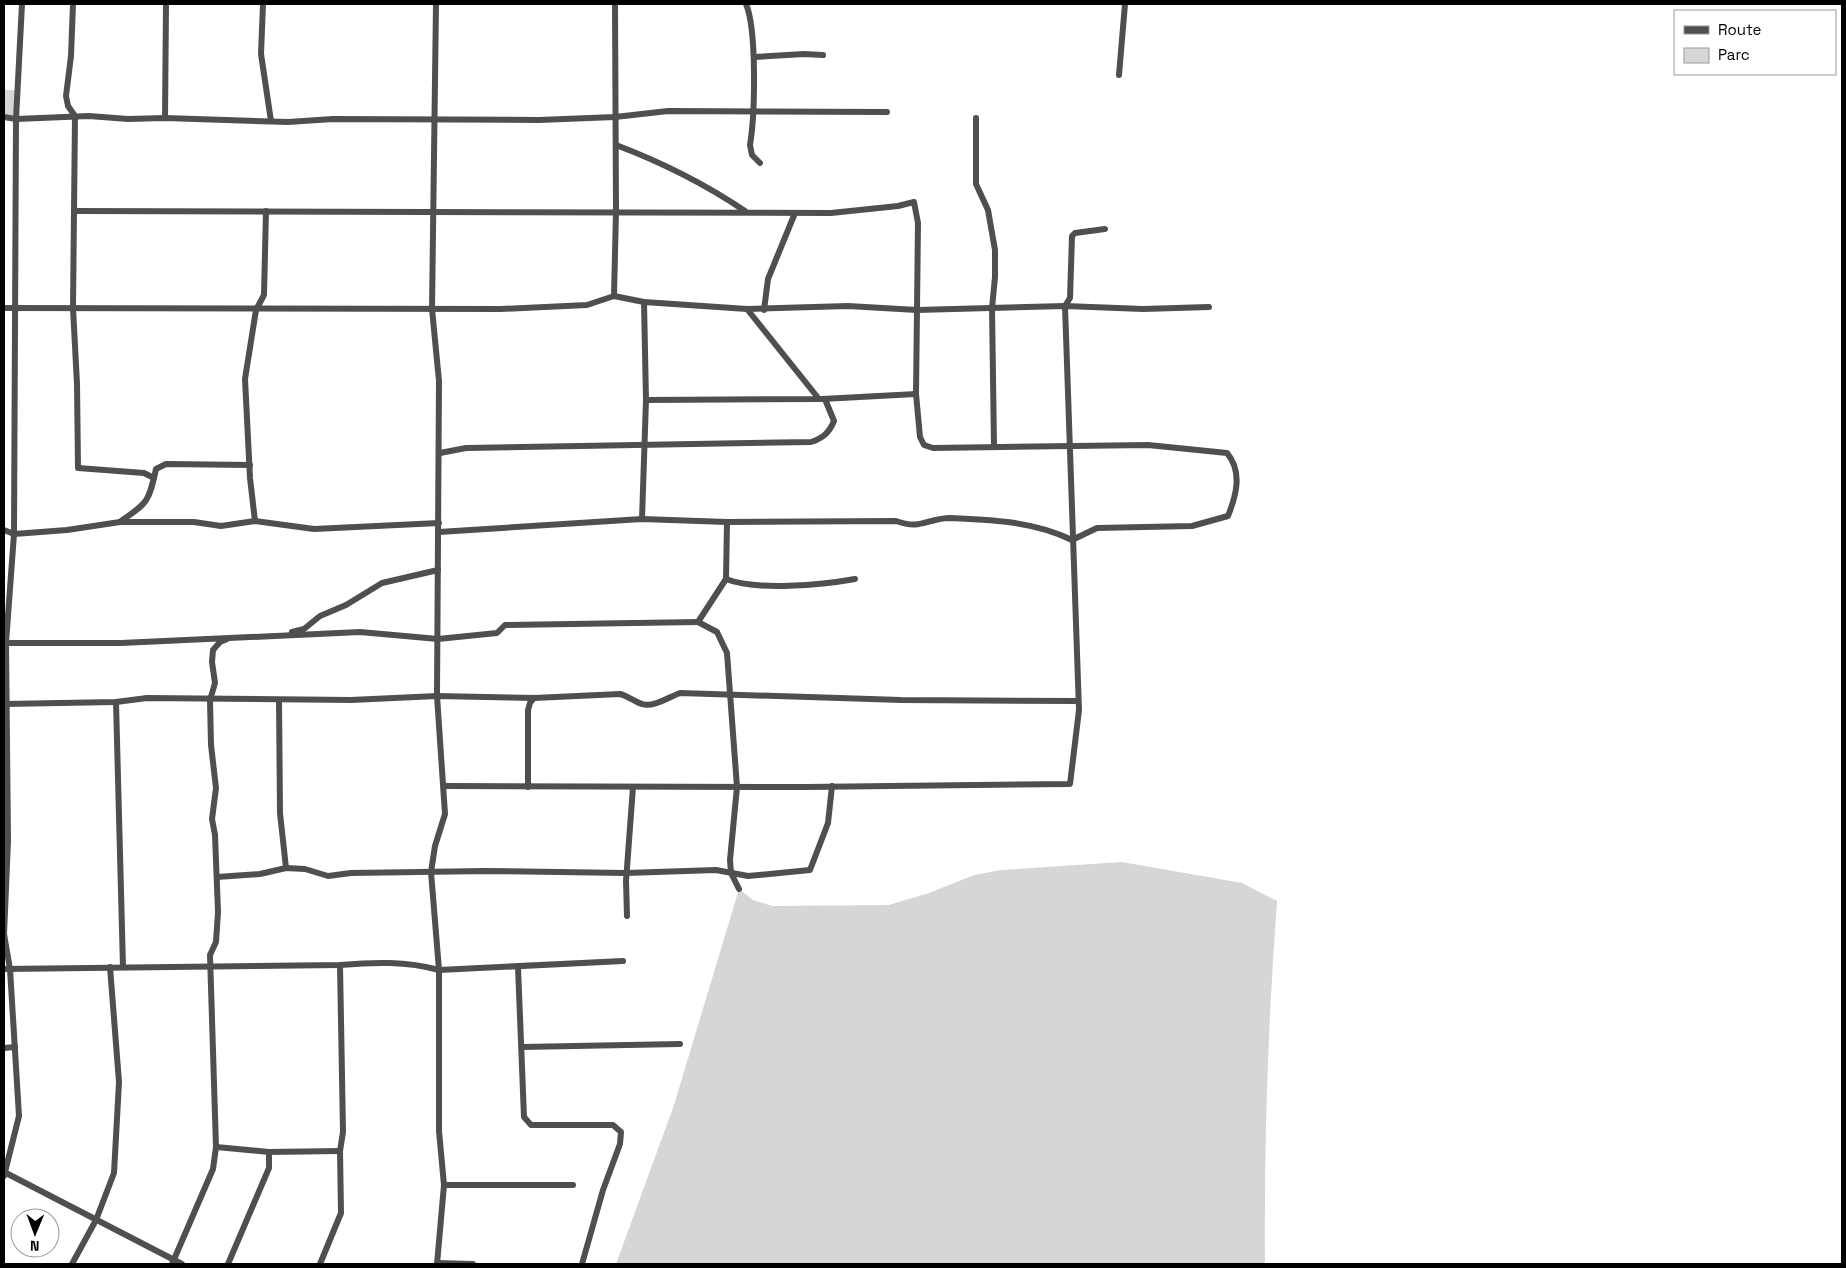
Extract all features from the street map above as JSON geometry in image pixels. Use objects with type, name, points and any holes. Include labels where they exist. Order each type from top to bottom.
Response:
[{"type":"street","points":[[22,4],[16,119],[14,534],[5,644],[4,704],[8,841],[4,934],[15,1047],[19,1116],[5,1175],[96,1220],[173,1262],[182,1264]]},
{"type":"street","points":[[73,4],[70,65],[66,96],[68,106],[75,116],[73,308],[77,384],[78,468],[144,473],[154,478]]},
{"type":"street","points":[[166,4],[166,118]]},
{"type":"street","points":[[263,4],[261,54],[271,121]]},
{"type":"street","points":[[436,4],[432,309],[439,381],[437,696],[444,786],[444,814],[435,846],[431,872],[439,970],[439,1131],[444,1185],[437,1264],[474,1264]]},
{"type":"street","points":[[614,296],[616,211],[615,4]]},
{"type":"street","points":[[746,4],[750,15],[754,56],[750,145],[752,155],[760,163]]},
{"type":"street","points":[[1119,75],[1125,4]]},
{"type":"street","points":[[754,56],[823,55]]},
{"type":"street","points":[[4,117],[16,119],[75,116],[128,119],[166,118],[271,121],[435,118],[477,121],[616,117],[668,111],[887,112]]},
{"type":"street","points":[[976,118],[976,184],[988,210],[994,250],[995,277],[992,308],[994,446]]},
{"type":"street","points":[[616,145],[658,162],[718,193],[746,212]]},
{"type":"street","points":[[75,211],[831,213],[898,206],[914,202],[918,223],[916,394],[920,437],[924,445],[933,448],[1148,445],[1227,453],[1233,460],[1236,470],[1236,495],[1228,516],[1192,526],[1097,528],[1072,540]]},
{"type":"street","points":[[255,521],[245,379],[256,310],[264,295],[266,211]]},
{"type":"street","points":[[764,310],[768,279],[794,212]]},
{"type":"street","points":[[444,786],[737,787],[1070,784],[1078,701],[1072,540],[1073,490],[1068,445],[1065,306],[1070,298],[1072,236],[1075,233],[1105,230]]},
{"type":"street","points":[[4,308],[256,310],[548,308],[587,305],[614,296],[644,302],[764,310],[848,306],[917,310],[1065,306],[1143,309],[1209,307]]},
{"type":"street","points":[[642,519],[646,400],[644,302]]},
{"type":"street","points":[[440,453],[466,448],[811,442],[821,439],[830,431],[834,422],[822,399],[747,309]]},
{"type":"street","points":[[646,400],[822,399],[916,394]]},
{"type":"street","points":[[120,522],[143,507],[150,495],[156,469],[166,464],[250,465]]},
{"type":"street","points":[[439,532],[642,519],[727,522],[896,521],[914,526],[938,518],[1029,524],[1052,530],[1072,540]]},
{"type":"street","points":[[4,530],[14,534],[67,530],[120,522],[194,522],[221,526],[255,521],[314,529],[439,523]]},
{"type":"street","points":[[698,622],[726,579],[727,522]]},
{"type":"street","points":[[280,634],[304,628],[320,616],[346,605],[382,583],[438,570]]},
{"type":"street","points":[[726,579],[759,586],[828,584],[854,579]]},
{"type":"street","points":[[5,644],[122,643],[280,634],[360,632],[438,639],[497,633],[505,625],[698,622],[717,632],[728,653],[737,787],[730,843],[731,873],[739,889]]},
{"type":"street","points":[[173,1262],[213,1170],[216,1147],[210,955],[218,932],[217,877],[212,819],[216,788],[210,700],[215,683],[212,662],[214,650],[220,642],[231,638]]},
{"type":"street","points":[[4,704],[116,702],[147,698],[279,700],[437,696],[534,698],[620,694],[632,698],[641,704],[650,705],[680,693],[1078,701]]},
{"type":"street","points":[[528,787],[528,710],[534,698]]},
{"type":"street","points":[[279,700],[280,812],[286,868]]},
{"type":"street","points":[[116,702],[123,967]]},
{"type":"street","points":[[217,877],[260,874],[286,868],[305,870],[328,876],[351,873],[626,873],[716,870],[748,876],[810,870],[828,822],[832,786]]},
{"type":"street","points":[[627,916],[626,873],[633,787]]},
{"type":"street","points":[[7,969],[340,965],[383,961],[421,965],[439,970],[623,961]]},
{"type":"street","points":[[320,1264],[341,1213],[340,1151],[343,1132],[340,965]]},
{"type":"street","points":[[72,1264],[96,1220],[114,1173],[119,1082],[110,967]]},
{"type":"street","points":[[518,967],[524,1116],[531,1125],[613,1125],[620,1132],[620,1144],[603,1190],[582,1264]]},
{"type":"street","points":[[522,1047],[680,1044]]},
{"type":"street","points":[[4,1048],[15,1047]]},
{"type":"street","points":[[216,1147],[269,1152],[340,1151]]},
{"type":"street","points":[[228,1264],[269,1168],[269,1152]]},
{"type":"street","points":[[444,1185],[574,1185]]},
{"type":"green space","points":[[4,90],[16,90],[16,115],[4,115]]},
{"type":"green space","points":[[1122,862],[1242,883],[1277,901],[1267,1082],[1265,1264],[616,1264],[674,1105],[739,889],[753,900],[772,906],[889,905],[929,893],[974,875],[1001,870]]}]
